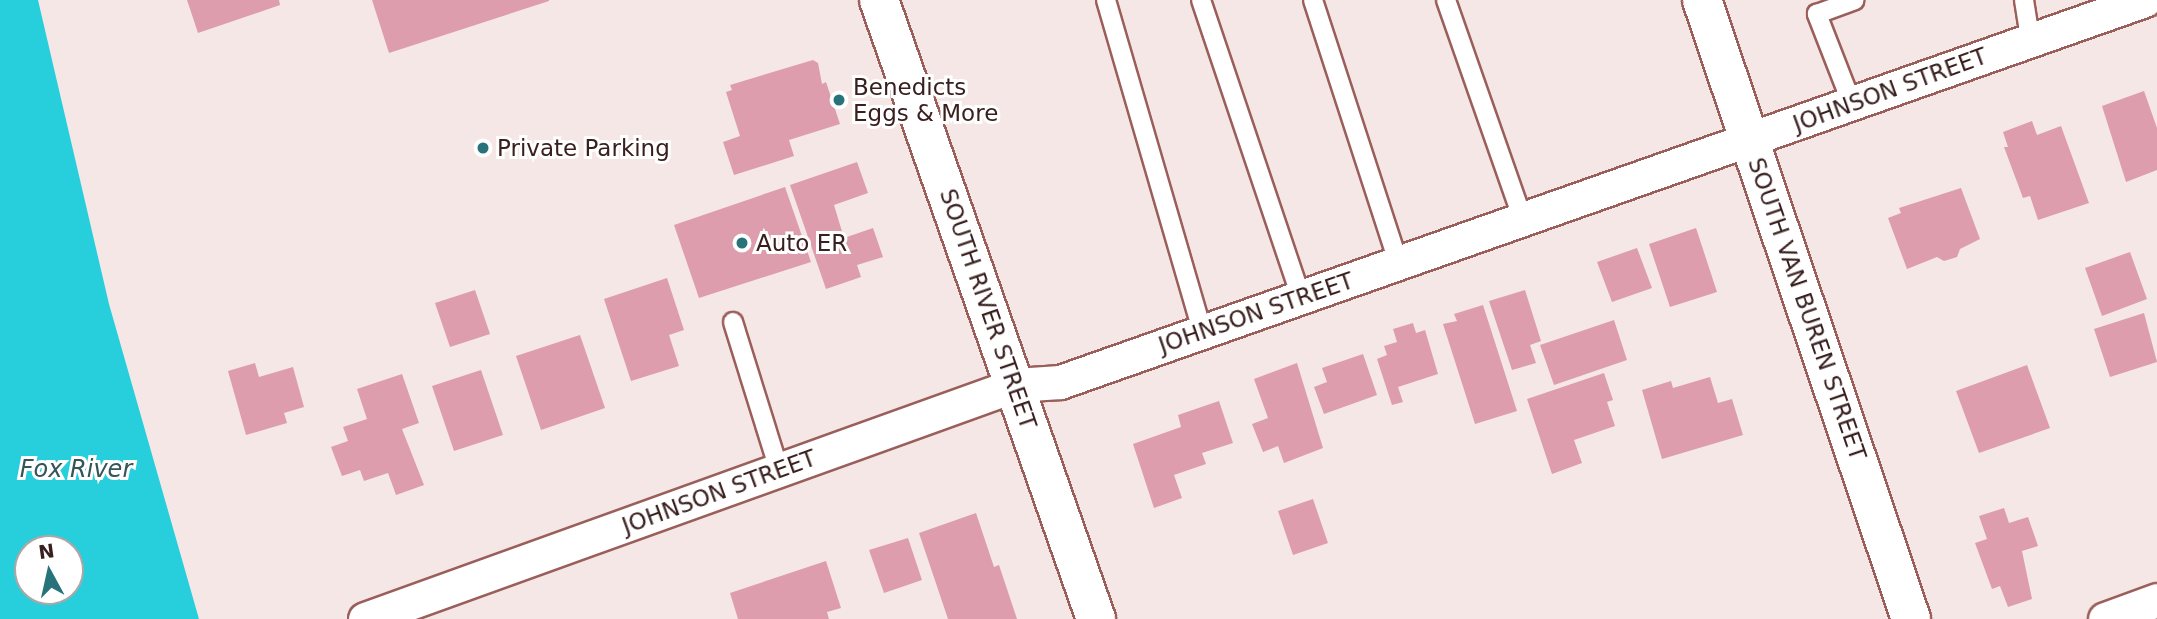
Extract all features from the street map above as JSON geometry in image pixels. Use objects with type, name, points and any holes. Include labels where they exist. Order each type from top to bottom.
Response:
[{"type":"street","name":"SOUTH RIVER STREET","points":[[880,0],[1096,619]]},
{"type":"street","name":"SOUTH VAN BUREN STREET","points":[[1702,0],[1911,619]]},
{"type":"street","name":"JOHNSON STREET","points":[[365,619],[1015,385],[1060,382],[2145,0]]},
{"type":"street","points":[[2105,619],[2157,600]]},
{"type":"lane","points":[[1106,0],[1202,331]]},
{"type":"lane","points":[[1202,0],[1301,297]]},
{"type":"lane","points":[[1313,0],[1399,264]]},
{"type":"lane","points":[[1446,0],[1523,220]]},
{"type":"lane","points":[[1852,104],[1817,14],[1855,0]]},
{"type":"lane","points":[[2024,0],[2030,39]]},
{"type":"lane","points":[[733,322],[779,470]]},
{"type":"water","name":"Fox River","points":[[0,0],[38,0],[109,304],[199,619],[0,619]]},
{"type":"building","points":[[187,0],[279,0],[280,5],[198,33]]},
{"type":"building","points":[[372,0],[549,0],[549,1],[389,53]]},
{"type":"building","points":[[813,60],[818,63],[822,84],[826,82],[840,124],[789,140],[794,156],[734,175],[723,142],[740,136],[726,92],[732,90],[730,85]]},
{"type":"building","points":[[2144,91],[2157,128],[2157,170],[2126,182],[2102,106]]},
{"type":"building","points":[[2032,121],[2037,135],[2061,126],[2089,203],[2038,220],[2030,196],[2023,198],[2004,147],[2008,147],[2003,132]]},
{"type":"building","points":[[857,162],[868,193],[834,205],[844,238],[873,228],[883,257],[857,265],[861,277],[826,289],[790,185]]},
{"type":"building","name":"Auto ER","points":[[785,187],[811,262],[699,298],[674,225]]},
{"type":"building","points":[[1961,188],[1980,239],[1960,249],[1957,257],[1944,261],[1937,257],[1907,269],[1888,218],[1901,213],[1899,208]]},
{"type":"building","points":[[1696,228],[1717,292],[1670,307],[1649,244]]},
{"type":"building","points":[[1637,248],[1652,288],[1612,302],[1597,262]]},
{"type":"building","points":[[2130,252],[2147,299],[2102,316],[2085,268]]},
{"type":"building","points":[[667,278],[684,330],[669,335],[679,366],[631,381],[604,299]]},
{"type":"building","points":[[475,290],[490,334],[450,347],[435,303]]},
{"type":"building","points":[[1525,290],[1541,341],[1530,345],[1536,363],[1512,370],[1489,301]]},
{"type":"building","points":[[1483,305],[1517,411],[1475,424],[1443,324],[1457,321],[1454,314]]},
{"type":"building","points":[[2144,313],[2157,362],[2110,377],[2094,329]]},
{"type":"building","points":[[1614,320],[1627,360],[1554,385],[1540,345]]},
{"type":"building","points":[[1413,323],[1416,333],[1425,330],[1438,374],[1398,387],[1403,402],[1392,405],[1377,359],[1387,355],[1384,346],[1397,342],[1393,329]]},
{"type":"building","points":[[580,335],[605,408],[541,430],[516,356]]},
{"type":"building","points":[[1363,354],[1377,395],[1324,414],[1314,387],[1327,382],[1322,368]]},
{"type":"building","points":[[255,363],[259,377],[293,367],[304,407],[284,413],[287,423],[246,435],[228,371]]},
{"type":"building","points":[[1297,363],[1323,448],[1284,463],[1278,446],[1263,452],[1252,424],[1268,418],[1254,379]]},
{"type":"building","points":[[2027,365],[2050,428],[1979,453],[1956,391]]},
{"type":"building","points":[[481,370],[503,435],[454,451],[432,386]]},
{"type":"building","points":[[1604,373],[1613,400],[1607,402],[1615,426],[1574,440],[1582,463],[1552,474],[1527,399]]},
{"type":"building","points":[[402,374],[419,423],[402,429],[424,485],[396,495],[388,473],[364,481],[360,470],[342,476],[331,447],[348,441],[343,427],[367,419],[357,389]]},
{"type":"building","points":[[1710,377],[1718,403],[1732,399],[1743,435],[1662,459],[1642,390],[1671,381],[1673,388]]},
{"type":"building","points":[[1219,401],[1233,443],[1202,453],[1206,464],[1174,475],[1182,498],[1154,508],[1133,444],[1181,427],[1178,415]]},
{"type":"building","points":[[1313,499],[1328,543],[1293,555],[1278,511]]},
{"type":"building","points":[[2004,508],[2009,523],[2028,517],[2038,546],[2022,551],[2032,599],[2008,607],[2000,586],[1992,589],[1975,543],[1987,539],[1979,516]]},
{"type":"building","points":[[976,513],[994,567],[999,565],[1017,619],[948,619],[919,533]]},
{"type":"building","points":[[908,538],[922,580],[884,593],[869,550]]},
{"type":"building","points":[[826,561],[841,608],[827,612],[829,619],[738,619],[730,593]]},
{"type":"place","name":"Benedicts Eggs & More","points":[[839,100]]},
{"type":"place","name":"Private Parking","points":[[483,148]]},
{"type":"place","name":"Auto ER","points":[[742,243]]}]
